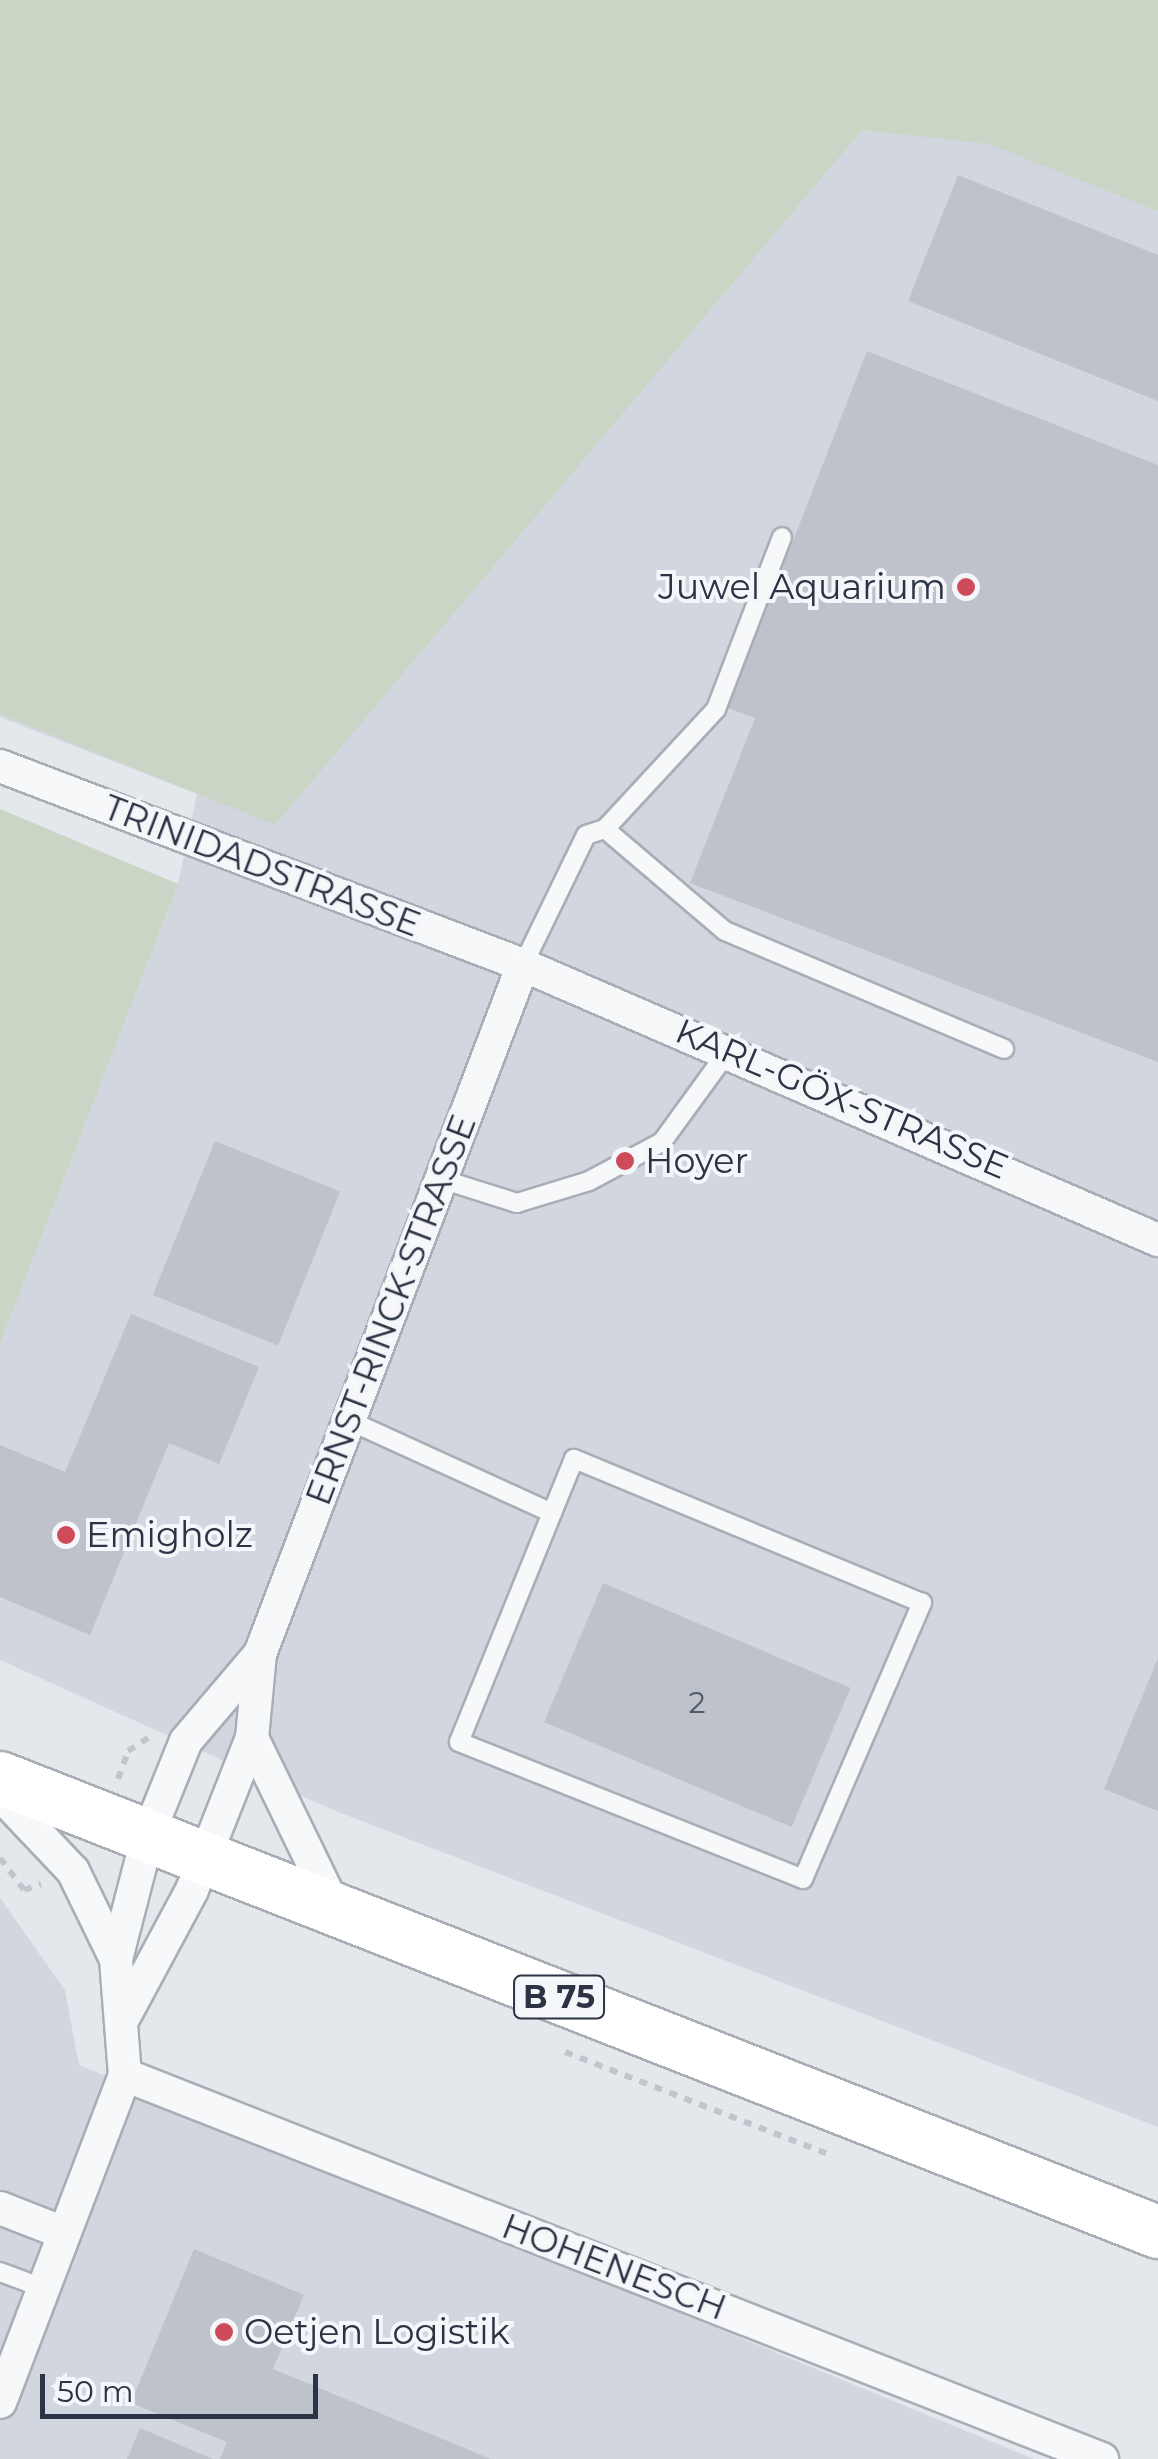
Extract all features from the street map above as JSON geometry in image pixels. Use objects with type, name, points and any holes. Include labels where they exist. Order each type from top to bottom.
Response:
[{"type":"main road","name":"B 75","points":[[0,1778],[1158,2232]]},
{"type":"street","name":"TRINIDADSTRASSE","points":[[0,766],[523,966]]},
{"type":"street","name":"KARL-GÖX-STRASSE","points":[[523,966],[728,1051],[1158,1240]]},
{"type":"street","name":"ERNST-RINCK-STRASSE","points":[[125,2015],[205,1858],[252,1738],[260,1654],[523,966]]},
{"type":"street","name":"ERNST-RINCK-STRASSE","points":[[116,1959],[148,1835],[186,1742],[260,1654]]},
{"type":"street","points":[[252,1738],[335,1909]]},
{"type":"street","points":[[0,1794],[73,1871],[116,1959],[125,2015],[125,2075],[0,2402]]},
{"type":"street","name":"HOHENESCH","points":[[125,2075],[1102,2459]]},
{"type":"street","points":[[0,2208],[64,2233]]},
{"type":"lane","points":[[523,966],[586,834],[605,829],[716,709],[782,536]]},
{"type":"lane","points":[[605,829],[725,930],[1004,1048]]},
{"type":"lane","points":[[441,1179],[517,1203],[590,1181],[662,1142],[728,1051]]},
{"type":"lane","points":[[348,1420],[552,1513]]},
{"type":"lane","points":[[574,1458],[922,1603],[803,1880],[459,1742],[552,1513],[574,1458]]},
{"type":"lane","points":[[0,2272],[44,2288]]},
{"type":"shaded area","points":[[0,0],[1158,0],[1158,2127],[333,1810],[0,1660],[0,1344],[178,884],[197,794],[0,717]]},
{"type":"shaded area","points":[[0,1898],[65,1990],[79,2065],[1034,2459],[0,2459]]},
{"type":"green space","points":[[0,0],[1158,0],[1158,211],[989,144],[862,130],[275,825],[0,714]]},
{"type":"green space","points":[[0,809],[178,884],[0,1344]]},
{"type":"building","points":[[958,175],[1158,255],[1158,401],[908,301]]},
{"type":"building","name":"Juwel Aquarium","points":[[867,351],[1158,465],[1158,1062],[690,883],[755,718],[728,708]]},
{"type":"building","points":[[215,1141],[340,1192],[278,1345],[153,1295]]},
{"type":"building","name":"Emigholz","points":[[131,1314],[259,1367],[219,1464],[169,1443],[90,1635],[0,1597],[0,1445],[65,1472]]},
{"type":"building","points":[[603,1583],[851,1688],[792,1827],[544,1722]]},
{"type":"building","points":[[1158,1658],[1158,1811],[1104,1789]]},
{"type":"building","name":"Oetjen Logistik","points":[[194,2249],[304,2295],[273,2369],[491,2459],[220,2459],[227,2442],[131,2403]]},
{"type":"building","points":[[140,2428],[213,2459],[127,2459]]},
{"type":"place","name":"Juwel Aquarium","points":[[966,587]]},
{"type":"place","name":"Hoyer","points":[[625,1161]]},
{"type":"place","name":"Emigholz","points":[[66,1535]]},
{"type":"place","name":"Oetjen Logistik","points":[[224,2332]]}]
